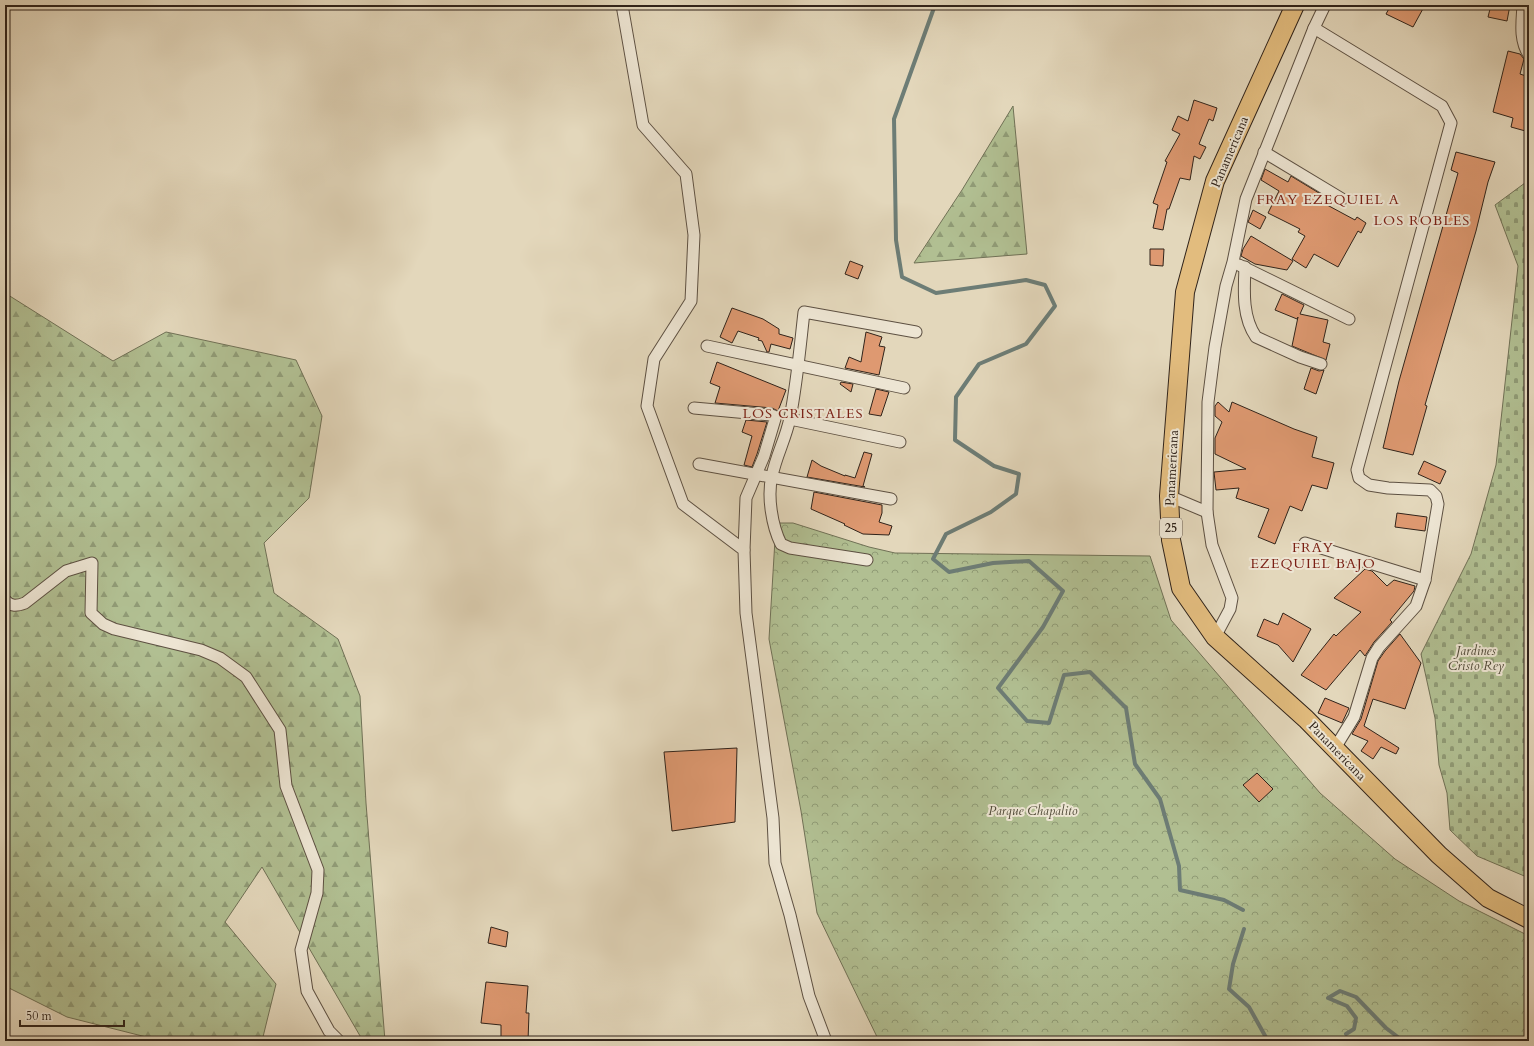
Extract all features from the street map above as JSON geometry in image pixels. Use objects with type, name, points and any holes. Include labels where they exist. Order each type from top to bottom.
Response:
[{"type":"main road","name":"Panamericana","points":[[1295,5],[1215,181],[1185,292],[1169,496],[1171,540],[1181,588],[1215,637],[1306,719],[1439,855],[1488,898],[1529,919]]},
{"type":"street","points":[[622,5],[642,125],[686,174],[694,235],[691,302],[654,359],[647,406],[683,504],[744,550]]},
{"type":"street","points":[[1215,637],[1230,609],[1232,598],[1212,545],[1207,512],[1208,402],[1215,347],[1226,286],[1233,262],[1246,199],[1314,28],[1325,5]]},
{"type":"street","points":[[1523,5],[1521,28],[1525,49],[1529,55]]},
{"type":"street","points":[[1314,28],[1442,106],[1451,123],[1358,470],[1359,478],[1369,485],[1388,488],[1430,490],[1436,496],[1438,504],[1425,580],[1416,606],[1379,647],[1372,658],[1354,717],[1335,748]]},
{"type":"street","points":[[1264,152],[1342,200]]},
{"type":"street","points":[[1233,262],[1349,319]]},
{"type":"street","points":[[1245,267],[1243,294],[1247,318],[1252,332],[1256,337],[1300,357],[1321,364]]},
{"type":"street","points":[[867,560],[790,548],[781,544],[776,534],[770,506],[771,477],[790,419],[804,312],[916,332]]},
{"type":"street","points":[[707,346],[904,388]]},
{"type":"street","points":[[694,408],[774,416],[775,418],[764,456],[746,498],[744,550],[746,613],[773,818],[775,863],[790,915],[809,996],[826,1041]]},
{"type":"street","points":[[790,419],[900,442]]},
{"type":"street","points":[[699,464],[891,498]]},
{"type":"street","points":[[1169,496],[1207,512]]},
{"type":"street","points":[[1305,543],[1425,580]]},
{"type":"street","points":[[5,600],[8,604],[17,606],[25,602],[66,571],[92,563],[91,612],[103,624],[114,629],[201,650],[220,658],[246,678],[280,730],[286,786],[318,870],[317,893],[301,950],[307,991],[329,1031],[339,1041]]},
{"type":"green space","points":[[1013,106],[1027,254],[914,263],[962,190]]},
{"type":"green space","name":"Jardines Cristo Rey","points":[[1529,180],[1529,878],[1477,856],[1450,830],[1447,793],[1439,765],[1435,718],[1421,654],[1471,554],[1496,465],[1518,266],[1495,205]]},
{"type":"green space","points":[[5,293],[113,361],[166,332],[296,360],[322,416],[309,498],[264,543],[274,593],[338,639],[360,696],[366,803],[385,1041],[363,1041],[262,867],[225,922],[276,984],[262,1041],[162,1041],[67,1017],[5,986]]},
{"type":"green space","name":"Parque Chapalito","points":[[776,523],[793,523],[869,547],[895,553],[1150,556],[1171,620],[1320,793],[1395,859],[1459,901],[1529,936],[1529,1041],[879,1041],[817,913],[801,811],[769,639]]},
{"type":"building","points":[[1391,5],[1425,5],[1413,27],[1386,14]]},
{"type":"building","points":[[1491,5],[1510,5],[1507,21],[1488,17]]},
{"type":"building","points":[[1508,51],[1520,54],[1524,59],[1520,74],[1529,77],[1529,132],[1511,127],[1513,118],[1493,112]]},
{"type":"building","points":[[1194,100],[1217,108],[1213,121],[1209,119],[1199,144],[1206,147],[1200,159],[1194,156],[1190,180],[1180,178],[1169,209],[1167,209],[1163,230],[1153,228],[1158,205],[1153,203],[1167,162],[1165,161],[1180,134],[1172,130],[1178,116],[1188,121]]},
{"type":"building","points":[[1456,152],[1495,162],[1425,405],[1427,406],[1413,455],[1383,448],[1399,381],[1458,173],[1451,170]]},
{"type":"building","points":[[1265,169],[1288,182],[1291,176],[1319,193],[1316,199],[1355,220],[1357,217],[1366,223],[1361,233],[1358,231],[1338,267],[1314,254],[1306,268],[1292,259],[1305,236],[1298,232],[1300,229],[1268,213],[1279,191],[1261,180]]},
{"type":"building","points":[[1253,210],[1266,217],[1260,229],[1248,222]]},
{"type":"building","points":[[1251,236],[1293,261],[1287,270],[1255,264],[1241,256],[1243,249]]},
{"type":"building","points":[[1150,249],[1164,249],[1163,266],[1150,265]]},
{"type":"building","points":[[850,261],[863,266],[858,279],[845,274]]},
{"type":"building","points":[[1282,294],[1304,305],[1300,314],[1328,320],[1323,342],[1330,344],[1326,360],[1292,346],[1298,317],[1297,319],[1275,310]]},
{"type":"building","points":[[732,308],[763,319],[779,329],[779,334],[793,338],[790,349],[771,344],[769,352],[767,352],[762,341],[758,340],[759,338],[738,331],[732,343],[720,337]]},
{"type":"building","points":[[866,332],[882,337],[879,346],[885,347],[879,375],[845,368],[849,357],[861,362]]},
{"type":"building","points":[[717,362],[786,390],[778,411],[772,408],[715,403],[720,387],[710,383]]},
{"type":"building","points":[[1311,368],[1319,371],[1324,370],[1316,394],[1304,389]]},
{"type":"building","points":[[841,382],[853,384],[851,392],[840,384]]},
{"type":"building","points":[[876,389],[889,392],[881,416],[869,414]]},
{"type":"building","points":[[1218,402],[1229,412],[1232,402],[1294,429],[1317,437],[1312,457],[1334,463],[1327,489],[1312,485],[1302,511],[1290,506],[1275,544],[1258,537],[1269,509],[1236,498],[1239,488],[1216,490],[1214,472],[1246,469],[1215,454],[1215,438],[1222,422],[1215,416],[1215,406]]},
{"type":"building","points":[[746,420],[767,422],[752,467],[744,465],[752,436],[742,432]]},
{"type":"building","points":[[864,452],[872,454],[863,486],[865,487],[807,477],[812,460],[821,466],[845,476],[855,478]]},
{"type":"building","points":[[1424,461],[1446,471],[1440,484],[1418,474]]},
{"type":"building","points":[[814,492],[882,505],[882,513],[879,522],[892,526],[889,535],[863,534],[844,525],[845,524],[811,509]]},
{"type":"building","points":[[1397,513],[1427,517],[1425,531],[1395,527]]},
{"type":"building","points":[[1365,569],[1372,571],[1387,586],[1394,580],[1415,586],[1414,591],[1390,620],[1392,622],[1374,642],[1365,656],[1360,650],[1326,690],[1301,675],[1334,634],[1336,636],[1361,612],[1334,598]]},
{"type":"building","points":[[1283,613],[1311,629],[1293,662],[1278,645],[1257,636],[1264,619],[1278,625]]},
{"type":"building","points":[[1400,634],[1421,663],[1405,709],[1373,699],[1364,726],[1399,748],[1396,754],[1381,747],[1373,759],[1361,751],[1368,741],[1352,734],[1361,719],[1378,661]]},
{"type":"building","points":[[1325,698],[1349,708],[1342,723],[1318,713]]},
{"type":"building","points":[[737,748],[735,822],[672,831],[664,752]]},
{"type":"building","points":[[1257,773],[1273,789],[1259,802],[1243,785]]},
{"type":"building","points":[[491,927],[508,932],[506,947],[488,943]]},
{"type":"building","points":[[486,982],[528,986],[526,1013],[529,1013],[528,1041],[501,1041],[501,1025],[481,1023]]},
{"type":"waterway","points":[[935,5],[894,119],[896,240],[902,277],[936,293],[1026,280],[1045,285],[1055,306],[1026,344],[979,364],[956,397],[955,440],[994,466],[1019,474],[1016,494],[991,512],[946,534],[933,559],[949,572],[993,563],[1029,561],[1063,591],[1043,627],[998,688],[1027,721],[1049,723],[1064,675],[1090,672],[1126,708],[1135,764],[1160,799],[1179,866],[1180,890],[1224,900],[1243,910]]},
{"type":"waterway","points":[[1244,929],[1233,964],[1229,989],[1249,1007],[1268,1041]]},
{"type":"waterway","points":[[1346,1034],[1354,1029],[1356,1018],[1347,1006],[1328,998],[1340,991],[1356,997],[1386,1028],[1403,1041]]},
{"type":"district","name":"FRAY EZEQUIEL A","points":[[1328,199]]},
{"type":"district","name":"LOS ROBLES","points":[[1422,220]]},
{"type":"district","name":"LOS CRISTALES","points":[[803,413]]},
{"type":"district","name":"FRAY EZEQUIEL BAJO","points":[[1313,556]]}]
